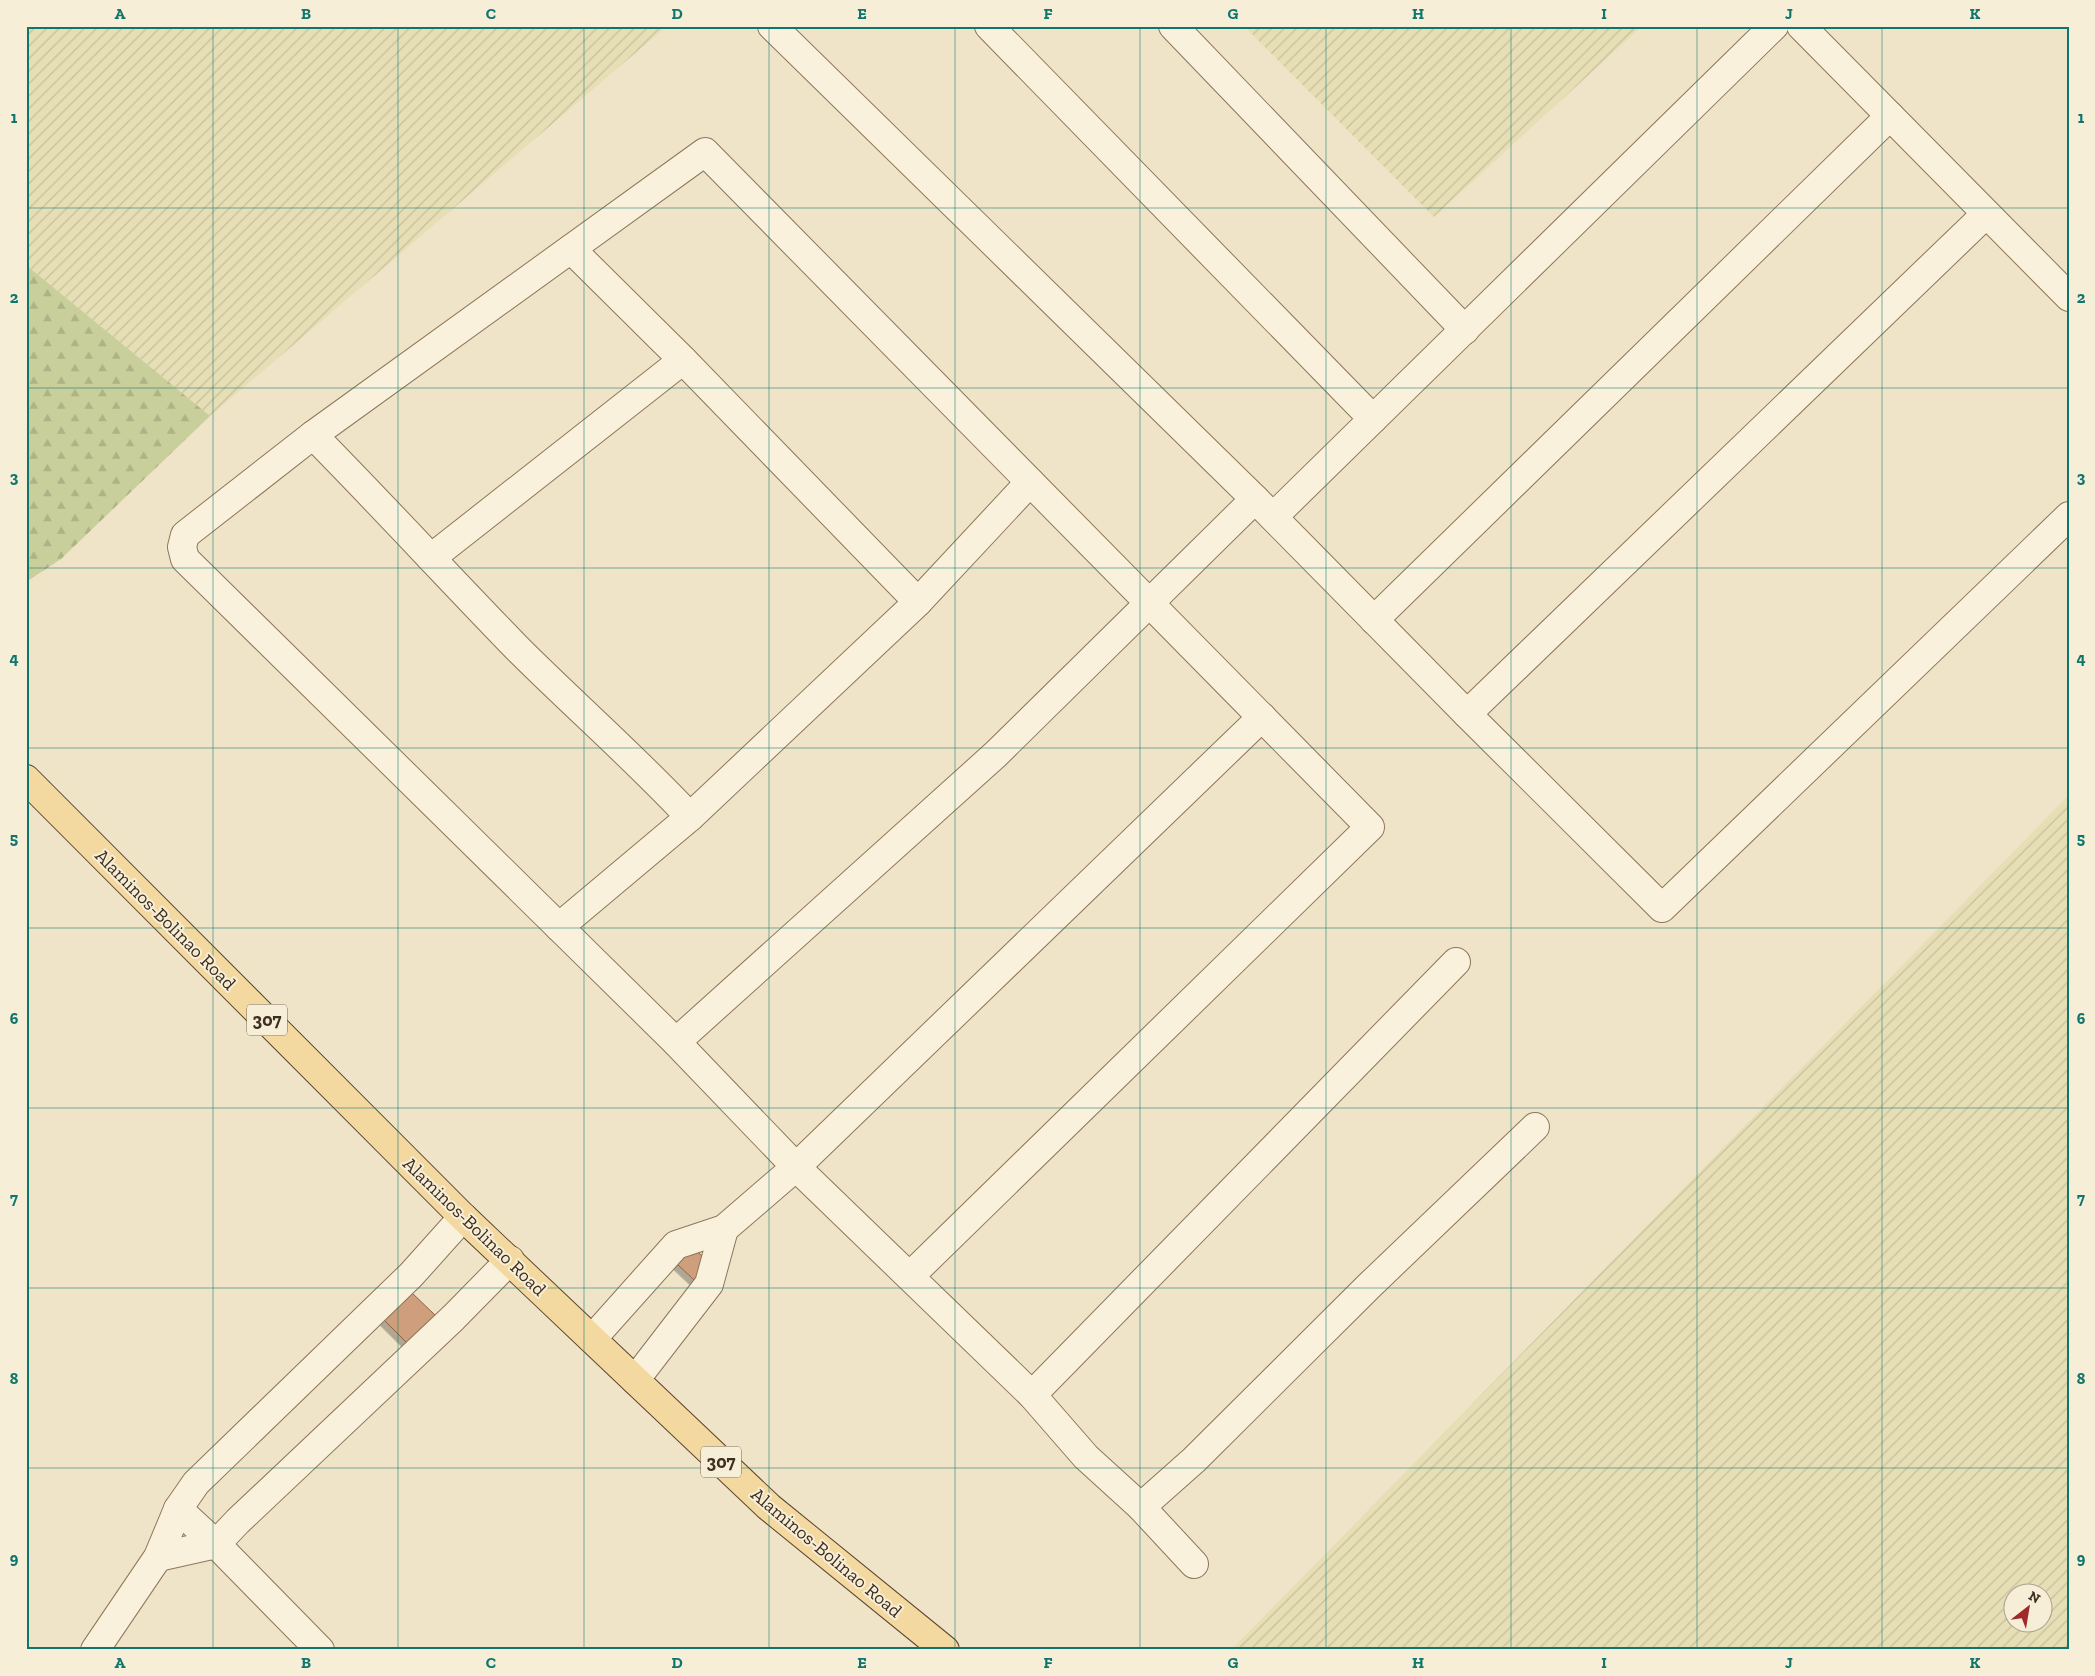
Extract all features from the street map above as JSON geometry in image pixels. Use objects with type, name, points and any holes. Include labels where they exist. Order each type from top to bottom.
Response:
[{"type":"main road","name":"Alaminos-Bolinao Road","points":[[26,778],[463,1217],[769,1507],[945,1650]]},
{"type":"street","points":[[772,26],[1264,508],[1662,908],[2069,516]]},
{"type":"street","points":[[989,26],[1374,419]]},
{"type":"street","points":[[1173,26],[1465,330]]},
{"type":"street","points":[[676,1042],[996,754],[1150,604],[1374,419],[1774,26]]},
{"type":"street","points":[[1802,26],[2069,297]]},
{"type":"street","points":[[1374,620],[1890,116]]},
{"type":"street","points":[[910,1276],[1370,827],[704,152],[313,435],[184,535],[182,547],[185,559],[676,1042],[796,1167],[1032,1395],[1086,1457],[1141,1507],[1194,1564]]},
{"type":"street","points":[[1467,714],[1986,214]]},
{"type":"street","points":[[571,249],[683,360],[918,602]]},
{"type":"street","points":[[431,558],[683,360]]},
{"type":"street","points":[[313,435],[519,649],[651,775],[690,817]]},
{"type":"street","points":[[559,927],[690,817],[918,602],[1030,482]]},
{"type":"street","points":[[592,1339],[676,1245],[724,1229],[796,1167],[1262,717]]},
{"type":"street","points":[[1032,1395],[1456,962]]},
{"type":"street","points":[[1141,1507],[1194,1460],[1370,1285],[1535,1127]]},
{"type":"street","points":[[95,1650],[158,1557],[178,1509],[196,1483],[411,1275],[463,1217]]},
{"type":"street","points":[[635,1380],[709,1284],[724,1229]]},
{"type":"street","points":[[158,1557],[216,1544],[453,1318],[510,1260]]},
{"type":"street","points":[[178,1509],[216,1544],[320,1650]]},
{"type":"shaded area","points":[[26,26],[667,26],[210,416],[26,265]]},
{"type":"shaded area","points":[[1244,26],[1642,26],[1434,217]]},
{"type":"shaded area","points":[[2069,795],[2069,1650],[1231,1650]]},
{"type":"green space","points":[[26,265],[210,416],[61,559],[26,582]]},
{"type":"building","points":[[692,1247],[710,1263],[694,1280],[676,1263]]},
{"type":"building","points":[[409,1290],[437,1317],[409,1345],[382,1318]]}]
